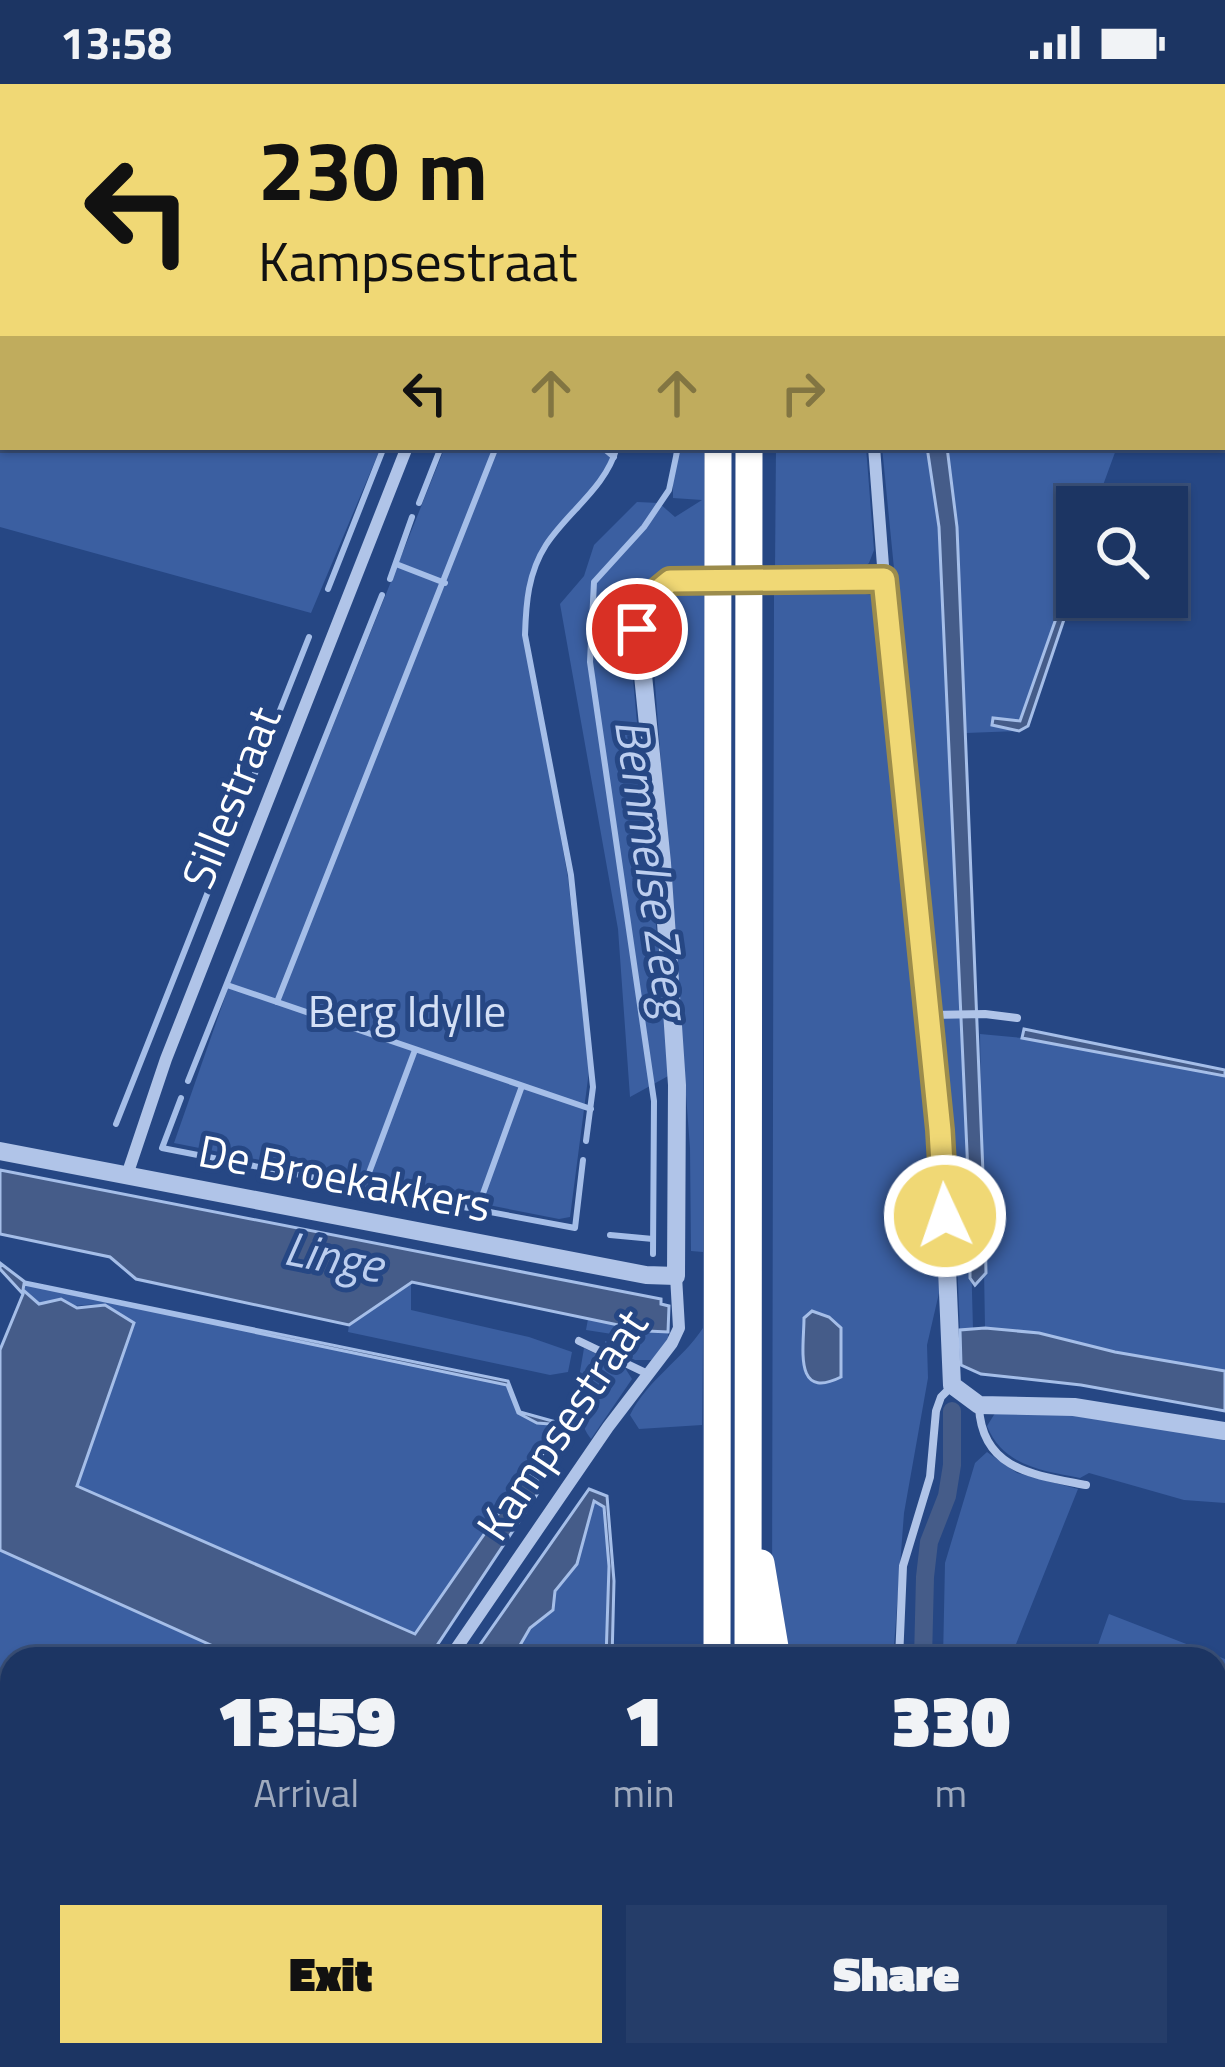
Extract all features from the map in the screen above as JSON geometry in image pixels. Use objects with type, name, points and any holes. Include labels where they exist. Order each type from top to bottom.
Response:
[{"type":"highway","points":[[717,1647],[718,450]]},
{"type":"highway","points":[[748,1647],[749,450]]},
{"type":"highway","points":[[749,1517],[775,1647]]},
{"type":"street","name":"Sillestraat","points":[[128,1175],[166,1059],[406,450]]},
{"type":"street","points":[[874,450],[940,1130],[952,1385],[979,1405],[1074,1407],[1225,1431]]},
{"type":"street","name":"Kampsestraat","points":[[457,1647],[679,1328],[677,1085],[662,863],[637,616],[642,604],[670,581],[884,579]]},
{"type":"street","name":"De Broekakkers","points":[[0,1151],[646,1275],[676,1276]]},
{"type":"lane","points":[[929,1015],[1017,1018]]},
{"type":"lane","points":[[579,1341],[648,1374]]},
{"type":"lane","points":[[900,1647],[903,1565],[930,1477],[936,1411],[941,1396],[952,1385]]},
{"type":"lane","points":[[979,1405],[980,1430],[1001,1457],[1027,1473],[1086,1484]]},
{"type":"green space","points":[[0,450],[380,450],[311,613],[0,527]]},
{"type":"green space","name":"Berg Idylle","points":[[444,450],[611,450],[595,487],[540,552],[526,610],[525,635],[568,878],[589,1071],[570,1217],[559,1219],[174,1143],[231,980]]},
{"type":"green space","points":[[673,450],[704,450],[704,571],[665,574],[630,608],[670,1075],[630,1097],[618,929],[560,604],[584,576],[594,545],[637,502],[659,503],[675,517],[702,500],[673,498]]},
{"type":"green space","points":[[776,450],[866,450],[874,550],[869,563],[862,569],[775,570]]},
{"type":"green space","points":[[882,450],[927,450],[939,527],[973,1329],[960,1330],[953,1166]]},
{"type":"green space","points":[[947,450],[1116,450],[1103,486],[1056,486],[1056,618],[1020,721],[994,718],[992,725],[1019,731],[966,733],[957,527]]},
{"type":"green space","points":[[674,589],[704,589],[703,1252],[691,1251],[690,1148],[653,657],[653,615]]},
{"type":"green space","points":[[850,592],[873,595],[878,604],[935,1150],[942,1280],[927,1345],[928,1378],[904,1513],[894,1647],[777,1647],[772,1612],[774,595]]},
{"type":"green space","points":[[980,1034],[1225,1076],[1225,1371],[1039,1333],[985,1328]]},
{"type":"green space","points":[[411,1282],[411,1310],[529,1337],[572,1352],[568,1372],[550,1375],[348,1332],[349,1325]]},
{"type":"green space","points":[[24,1283],[508,1386],[518,1413],[550,1424],[555,1431],[416,1635],[76,1486],[134,1323],[97,1305],[45,1305],[22,1290]]},
{"type":"green space","points":[[588,1319],[668,1332],[668,1339],[652,1360],[635,1360],[605,1346],[605,1341],[612,1342],[612,1334],[586,1330]]},
{"type":"green space","points":[[703,1328],[702,1425],[639,1429],[630,1415],[637,1403]]},
{"type":"green space","points":[[584,1348],[625,1368],[632,1379],[591,1439],[578,1406]]},
{"type":"green space","points":[[997,1410],[1037,1410],[1225,1439],[1225,1503],[1184,1500],[1089,1473],[1080,1478],[1026,1464],[1003,1450],[987,1426]]},
{"type":"green space","points":[[987,1452],[1017,1473],[1078,1489],[1015,1647],[943,1647],[945,1563],[975,1463]]},
{"type":"green space","points":[[594,1500],[604,1506],[609,1566],[606,1647],[519,1647],[530,1628],[552,1610],[555,1591],[577,1564]]},
{"type":"green space","points":[[0,1550],[215,1647],[0,1647]]},
{"type":"green space","points":[[1109,1614],[1194,1647],[1097,1647]]},
{"type":"water","points":[[927,450],[947,450],[957,527],[985,1223],[986,1273],[975,1285],[970,1278],[939,527]]},
{"type":"water","points":[[1056,618],[1064,618],[1028,726],[1019,731],[992,725],[993,718],[1020,721]]},
{"type":"water","points":[[1024,1029],[1225,1070],[1225,1076],[1022,1038]]},
{"type":"water","name":"Linge","points":[[0,1170],[661,1299],[661,1304],[669,1306],[668,1332],[412,1282],[349,1325],[136,1279],[110,1257],[0,1234]]},
{"type":"water","points":[[0,1263],[25,1282],[508,1381],[520,1412],[563,1424],[528,1476],[537,1478],[540,1490],[436,1647],[215,1647],[0,1550],[0,1350],[23,1294]],"holes":[[[24,1284],[507,1385],[518,1413],[550,1424],[555,1432],[415,1634],[77,1486],[134,1323],[105,1305],[77,1308],[61,1299],[39,1304],[23,1290]]]},
{"type":"water","points":[[812,1311],[841,1328],[841,1377],[826,1383],[808,1377],[804,1367],[804,1318]]},
{"type":"water","points":[[960,1330],[1039,1333],[1225,1371],[1225,1411],[1081,1385],[981,1374],[961,1365]]},
{"type":"water","points":[[589,1489],[607,1496],[614,1581],[612,1647],[606,1647],[609,1566],[604,1507],[594,1501],[577,1564],[555,1591],[553,1610],[530,1628],[519,1647],[478,1647]]},
{"type":"waterway","points":[[328,589],[383,450]]},
{"type":"waterway","points":[[419,503],[440,450]]},
{"type":"waterway","points":[[277,1002],[495,450]]},
{"type":"waterway","points":[[606,450],[614,457]]},
{"type":"waterway","points":[[586,1141],[593,1087],[571,875],[525,623],[529,588],[540,556],[604,475],[616,450]]},
{"type":"waterway","name":"Bemmelse Zeeg","points":[[653,1254],[654,1101],[590,662],[594,582],[644,527],[669,490],[677,450]]},
{"type":"waterway","points":[[390,579],[412,517]]},
{"type":"waterway","points":[[396,564],[445,583]]},
{"type":"waterway","points":[[188,1081],[382,595]]},
{"type":"waterway","points":[[116,1124],[309,637]]},
{"type":"waterway","points":[[227,985],[591,1109]]},
{"type":"waterway","points":[[364,1186],[415,1050]]},
{"type":"waterway","points":[[477,1210],[522,1086]]},
{"type":"waterway","points":[[181,1098],[162,1148],[398,1194]]},
{"type":"waterway","points":[[415,1198],[575,1228],[583,1160]]},
{"type":"waterway","points":[[610,1235],[653,1239]]},
{"type":"waterway","points":[[923,1647],[929,1542],[947,1496],[952,1411]]},
{"type":"route","points":[[637,629],[642,604],[670,581],[884,579],[945,1216]]}]
